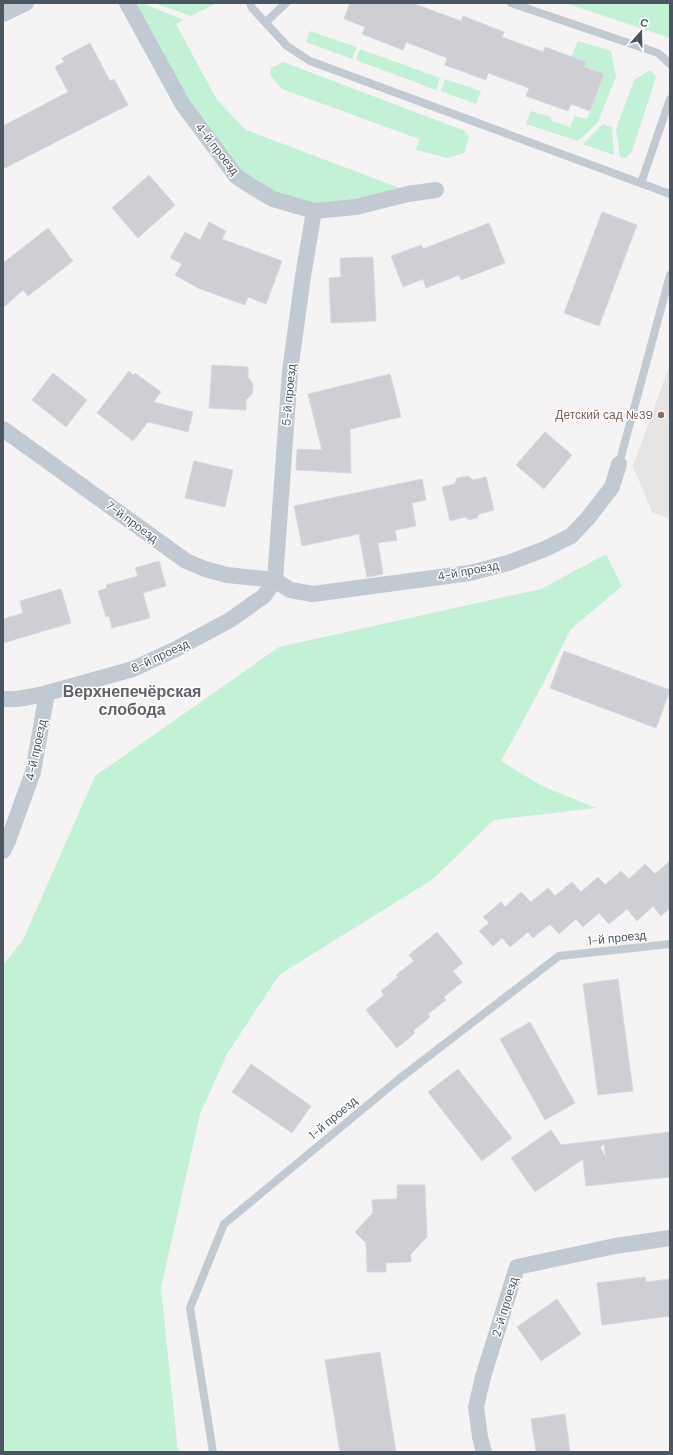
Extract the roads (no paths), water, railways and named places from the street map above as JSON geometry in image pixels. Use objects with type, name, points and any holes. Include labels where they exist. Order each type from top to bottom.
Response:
[{"type":"street","points":[[3,14],[26,3]]},
{"type":"street","name":"4-й проезд","points":[[127,3],[183,105],[236,176],[273,199],[314,211],[356,207],[408,194],[436,190]]},
{"type":"street","name":"5-й проезд","points":[[275,580],[290,371],[303,276],[314,211]]},
{"type":"street","name":"7-й проезд","points":[[3,429],[186,561],[205,569],[227,575],[275,580]]},
{"type":"street","name":"4-й проезд","points":[[275,580],[290,590],[313,594],[470,573],[508,563],[545,549],[571,536],[588,518],[612,487],[619,464]]},
{"type":"street","name":"8-й проезд","points":[[3,699],[18,699],[47,694],[133,669],[174,650],[230,620],[264,596],[275,580]]},
{"type":"street","name":"4-й проезд","points":[[3,851],[33,772],[47,694]]},
{"type":"street","name":"2-й проезд","points":[[484,1452],[480,1437],[476,1407],[483,1377],[517,1267],[615,1246],[670,1238]]},
{"type":"lane","points":[[250,3],[252,8],[287,46],[310,61],[670,194]]},
{"type":"lane","points":[[266,22],[286,3]]},
{"type":"lane","points":[[512,3],[658,53],[670,64]]},
{"type":"lane","points":[[641,183],[670,99]]},
{"type":"lane","points":[[619,464],[670,275]]},
{"type":"lane","name":"1-й проезд","points":[[213,1452],[190,1308],[224,1224],[399,1079],[559,956],[670,944]]},
{"type":"place","name":"Детский сад №39","points":[[661,415]]},
{"type":"district","name":"Верхнепечёрская слобода","points":[[132,700]]}]
